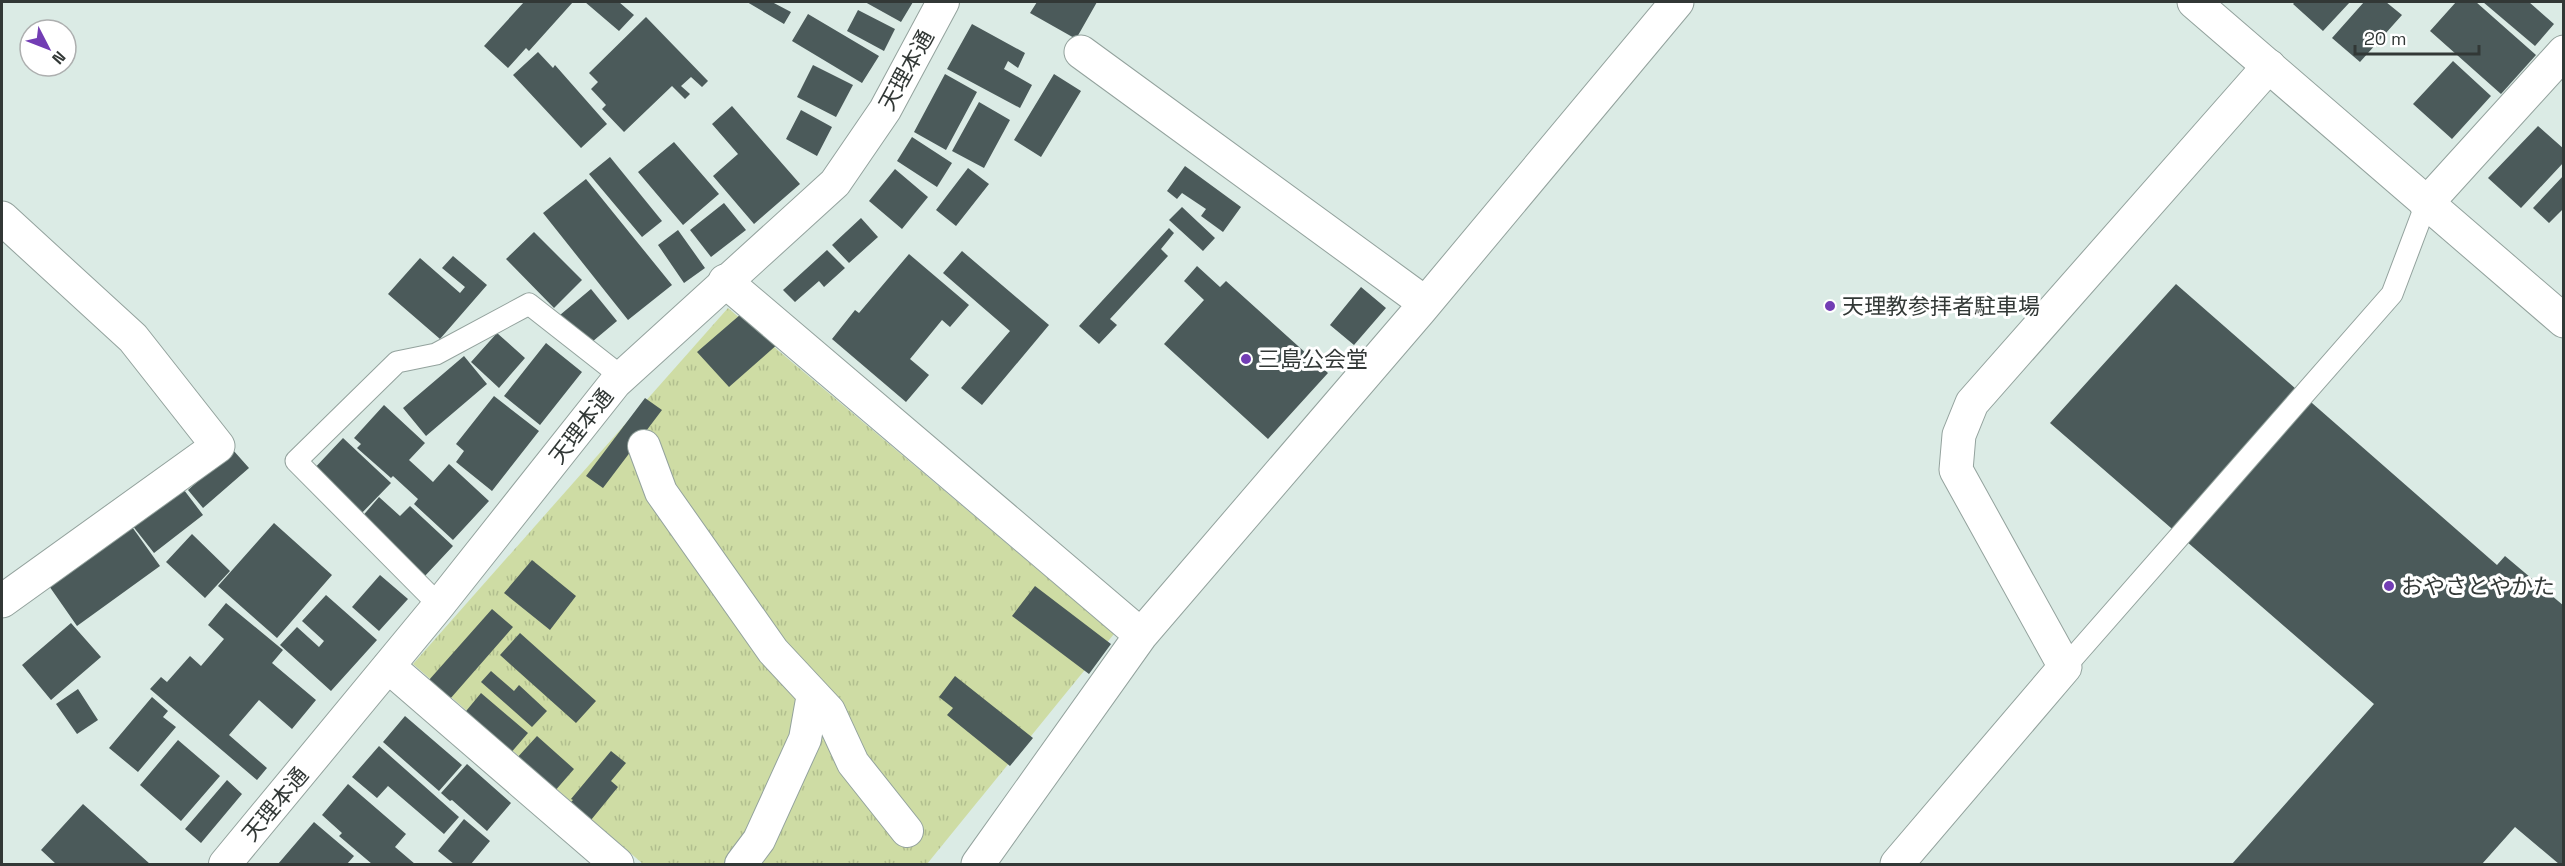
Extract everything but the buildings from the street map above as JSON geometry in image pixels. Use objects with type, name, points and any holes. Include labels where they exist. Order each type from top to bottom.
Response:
[{"type":"street","name":"天理本通","points":[[225,864],[389,667],[622,377],[835,183],[885,110],[944,2]]},
{"type":"street","points":[[978,864],[1140,635],[1425,303],[1677,2]]},
{"type":"street","points":[[2194,2],[2564,321]]},
{"type":"street","points":[[1081,52],[1425,303]]},
{"type":"street","points":[[2426,204],[2564,52]]},
{"type":"street","points":[[1897,864],[2064,667],[1956,470],[1959,435],[1972,403],[2269,66]]},
{"type":"street","points":[[2,218],[133,338],[218,446],[2,601]]},
{"type":"street","points":[[725,281],[1140,635]]},
{"type":"street","points":[[644,446],[662,492],[773,651],[829,711],[853,763],[907,831]]},
{"type":"street","points":[[389,667],[617,864]]},
{"type":"street","points":[[741,864],[759,840],[805,739],[813,694]]},
{"type":"lane","points":[[2064,667],[2392,294],[2426,204]]},
{"type":"lane","points":[[439,605],[296,461],[398,362],[436,354],[529,304],[622,377]]},
{"type":"green space","points":[[728,308],[1114,634],[927,864],[643,864],[413,664]]},
{"type":"place","name":"天理教参拝者駐車場","points":[[1830,306]]},
{"type":"place","name":"三島公会堂","points":[[1246,359]]},
{"type":"place","name":"おやさとやかた","points":[[2389,586]]}]
